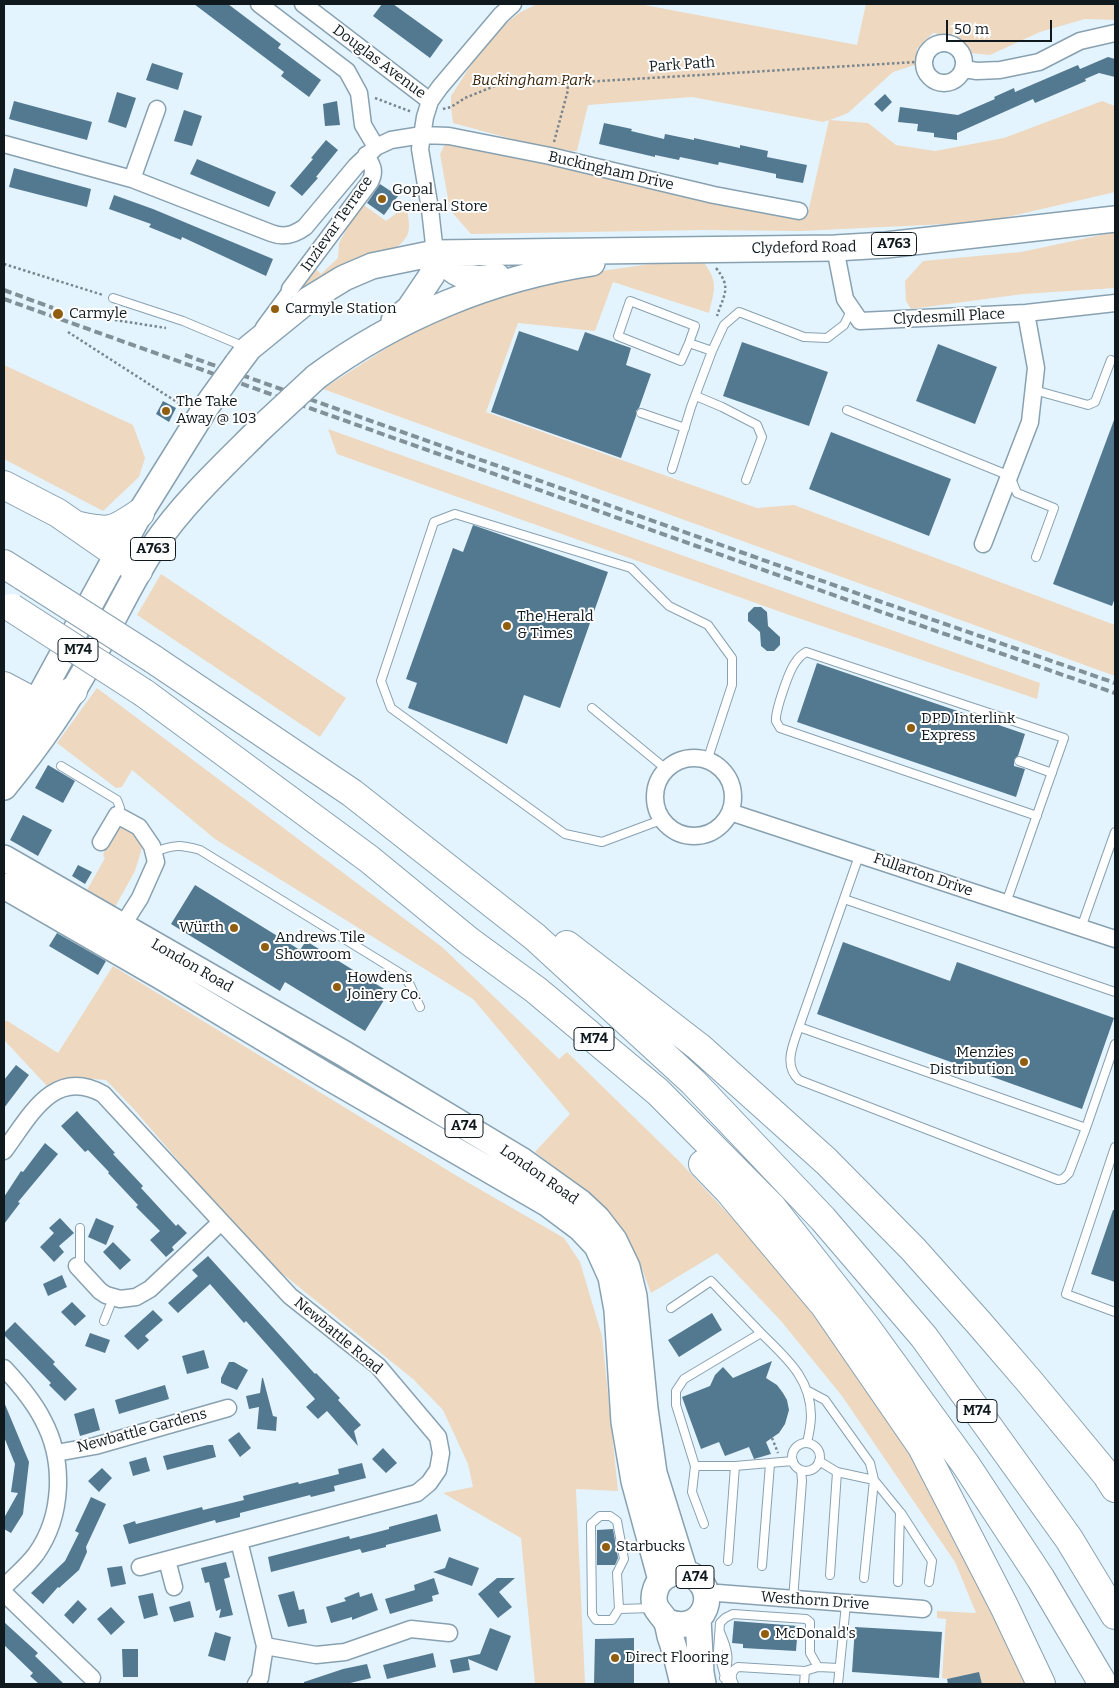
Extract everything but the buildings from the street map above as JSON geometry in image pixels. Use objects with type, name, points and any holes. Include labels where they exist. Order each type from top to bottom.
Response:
[{"type":"highway","points":[[4,485],[58,512],[138,571]]},
{"type":"highway","name":"A763","points":[[79,526],[102,531],[117,528],[140,513]]},
{"type":"highway","name":"M74","points":[[14,570],[153,659],[352,793],[546,928],[699,1046],[819,1155],[913,1249],[1041,1395],[1106,1474],[1115,1488]]},
{"type":"highway","name":"M74","points":[[8,605],[144,693],[369,859],[469,941],[536,990],[658,1092],[771,1206],[866,1327],[966,1465],[1041,1579],[1097,1675]]},
{"type":"highway","points":[[4,686],[36,703],[73,691]]},
{"type":"highway","points":[[4,693],[14,716],[9,750]]},
{"type":"highway","name":"M74","points":[[352,793],[535,937],[693,1082],[823,1218],[924,1337],[1069,1539],[1115,1615]]},
{"type":"highway","name":"M74","points":[[536,990],[728,1190],[825,1306],[922,1447],[1004,1606],[1041,1684]]},
{"type":"main road","name":"Clydeford Road","points":[[435,253],[835,248],[886,245],[1115,219]]},
{"type":"main road","name":"Clydeford Road","points":[[375,338],[460,297],[498,284],[565,267],[671,251]]},
{"type":"main road","points":[[435,253],[446,267],[465,277],[487,279],[534,266],[565,267]]},
{"type":"main road","points":[[375,338],[409,309],[422,292],[432,275],[435,253]]},
{"type":"main road","name":"A763","points":[[9,750],[140,513],[205,408],[243,356],[308,300],[344,278],[372,266],[435,253]]},
{"type":"main road","name":"A763","points":[[4,787],[33,752],[73,691],[138,571],[167,528],[204,485],[316,377],[344,356],[375,338]]},
{"type":"main road","name":"London Road","points":[[4,858],[116,936],[334,1080],[548,1204],[580,1228],[597,1246],[611,1277],[617,1310],[624,1422],[634,1481],[661,1580],[654,1593],[677,1657],[683,1684]]},
{"type":"main road","name":"London Road","points":[[4,886],[116,936],[343,1053],[521,1160],[581,1203],[597,1218],[614,1240],[627,1266],[634,1296],[645,1409],[654,1472],[685,1573]]},
{"type":"main road","name":"A74","points":[[661,1580],[675,1573],[685,1573],[695,1576],[703,1584],[707,1594],[705,1609],[698,1619],[701,1673],[718,1682]]},
{"type":"main road","points":[[661,1614],[673,1624],[683,1625],[698,1619]]},
{"type":"street","points":[[259,4],[347,71],[359,93],[363,125],[371,151]]},
{"type":"street","name":"Douglas Avenue","points":[[303,4],[430,101]]},
{"type":"street","points":[[435,253],[420,149],[425,117],[430,101],[501,15],[513,4]]},
{"type":"street","points":[[964,70],[1000,70],[1039,62],[1080,41],[1115,33]]},
{"type":"street","points":[[132,179],[157,109]]},
{"type":"street","name":"Buckingham Drive","points":[[371,151],[391,140],[422,135],[449,136],[550,156],[714,195],[799,211]]},
{"type":"street","name":"Inzievar Terrace","points":[[4,144],[132,179],[270,233],[285,236],[300,231],[371,151]]},
{"type":"street","name":"Inzievar Terrace","points":[[243,356],[269,317],[370,182],[374,171],[371,151]]},
{"type":"street","points":[[835,248],[844,299],[852,309]]},
{"type":"street","name":"Clydesmill Place","points":[[852,309],[860,321],[1026,313],[1115,303]]},
{"type":"street","points":[[983,544],[1030,422],[1036,368],[1026,313]]},
{"type":"street","points":[[697,758],[708,761],[718,767],[727,776],[732,787],[733,799],[730,812],[724,822],[715,830],[704,835],[692,837],[680,834],[670,828],[656,810],[655,794],[660,778],[666,769],[675,762],[697,758]]},
{"type":"street","name":"Fullarton Drive","points":[[730,812],[860,853],[1115,940]]},
{"type":"street","points":[[101,842],[117,815],[139,828],[155,852],[156,862],[140,898],[116,936]]},
{"type":"street","name":"Newbattle Road","points":[[4,1151],[47,1096],[54,1091],[68,1086],[86,1086],[103,1094],[290,1296],[378,1366],[438,1437],[441,1453],[440,1462],[434,1477],[424,1489],[417,1493],[140,1567]]},
{"type":"street","points":[[77,1266],[100,1291],[113,1298],[128,1299],[143,1294],[221,1222]]},
{"type":"street","points":[[4,1368],[35,1406],[51,1436],[56,1453],[58,1483],[54,1514],[35,1556],[4,1587]]},
{"type":"street","name":"Newbattle Gardens","points":[[56,1453],[95,1446],[228,1408]]},
{"type":"street","points":[[239,1541],[265,1646],[260,1678],[256,1684]]},
{"type":"street","points":[[166,1560],[174,1587]]},
{"type":"street","points":[[4,1593],[92,1678]]},
{"type":"street","name":"Westhorn Drive","points":[[707,1594],[718,1593],[923,1609]]},
{"type":"street","points":[[265,1646],[316,1655],[345,1652],[411,1629],[449,1633]]},
{"type":"lane","points":[[113,298],[183,321],[243,356]]},
{"type":"lane","points":[[630,301],[695,326],[688,343],[681,361],[618,336],[630,301]]},
{"type":"lane","points":[[672,469],[712,351],[724,325],[738,312],[804,337],[827,338],[844,325],[852,309]]},
{"type":"lane","points":[[688,343],[712,351]]},
{"type":"lane","points":[[1034,390],[1088,405],[1096,402],[1111,360]]},
{"type":"lane","points":[[696,396],[757,425],[762,437],[746,480]]},
{"type":"lane","points":[[847,410],[1010,476],[1017,493],[1054,508],[1036,557]]},
{"type":"lane","points":[[641,413],[685,428]]},
{"type":"lane","points":[[662,820],[602,842],[565,834],[392,708],[381,681],[434,522],[455,514],[631,568],[669,606],[708,625],[732,658],[732,685],[708,761]]},
{"type":"lane","points":[[1006,903],[1037,816],[1064,738],[806,652],[793,665],[784,686],[776,720],[780,728],[1037,816]]},
{"type":"lane","points":[[592,708],[666,769]]},
{"type":"lane","points":[[1019,761],[1052,773]]},
{"type":"lane","points":[[61,766],[117,800],[120,808],[117,815]]},
{"type":"lane","points":[[1081,928],[1115,832]]},
{"type":"lane","points":[[155,852],[168,846],[180,845],[200,850],[403,975],[420,1007]]},
{"type":"lane","points":[[860,853],[790,1056],[790,1064],[795,1076],[799,1080],[1058,1180],[1063,1179],[1069,1173],[1115,1044]]},
{"type":"lane","points":[[844,899],[1115,992]]},
{"type":"lane","points":[[799,1027],[1086,1128]]},
{"type":"lane","points":[[1115,1147],[1066,1294],[1115,1312]]},
{"type":"lane","points":[[77,1266],[80,1264],[80,1228]]},
{"type":"lane","points":[[671,1308],[711,1281],[796,1368],[808,1391],[811,1416],[808,1443]]},
{"type":"lane","points":[[104,1321],[113,1298]]},
{"type":"lane","points":[[704,1524],[692,1492],[695,1466],[676,1405],[676,1391],[684,1379],[761,1333]]},
{"type":"lane","points":[[808,1391],[825,1400],[870,1463],[874,1480],[864,1578]]},
{"type":"lane","points":[[808,1443],[818,1450],[820,1457],[812,1469],[806,1471],[797,1467],[793,1460],[792,1456],[795,1448],[808,1443]]},
{"type":"lane","points":[[695,1466],[770,1464],[793,1460]]},
{"type":"lane","points":[[819,1461],[837,1472],[874,1480],[900,1512],[932,1561],[929,1582]]},
{"type":"lane","points":[[762,1566],[770,1464]]},
{"type":"lane","points":[[728,1561],[735,1466]]},
{"type":"lane","points":[[792,1600],[802,1481],[801,1470]]},
{"type":"lane","points":[[830,1575],[837,1472]]},
{"type":"lane","points":[[898,1582],[900,1512]]},
{"type":"lane","points":[[600,1516],[610,1516],[617,1521],[620,1531],[624,1559],[617,1573],[619,1609],[612,1620],[596,1620],[592,1614],[591,1524],[600,1516]]},
{"type":"lane","points":[[838,1684],[846,1604]]},
{"type":"lane","points":[[619,1609],[661,1614]]},
{"type":"lane","points":[[718,1682],[720,1623],[733,1614],[806,1619],[810,1622],[810,1653],[818,1667]]},
{"type":"lane","points":[[734,1684],[732,1674],[734,1669],[738,1667],[805,1670],[818,1667],[839,1668]]},
{"type":"lane","points":[[804,1684],[805,1670]]},
{"type":"path","name":"Park Path","points":[[449,136],[441,110],[497,85],[568,83],[916,62]]},
{"type":"path","points":[[550,156],[568,90],[568,83]]},
{"type":"path","points":[[359,93],[425,117]]},
{"type":"path","points":[[702,250],[723,277],[727,286],[716,320],[724,325]]},
{"type":"path","points":[[4,264],[113,298]]},
{"type":"path","points":[[68,332],[180,404],[205,408]]},
{"type":"path","points":[[772,1438],[777,1448]]},
{"type":"green space","name":"Buckingham Park","points":[[537,4],[639,4],[857,45],[866,4],[1115,4],[1115,20],[1085,19],[1040,32],[990,55],[970,53],[952,36],[933,33],[917,49],[915,65],[893,72],[848,113],[830,120],[868,123],[896,145],[935,151],[1004,138],[1102,101],[1115,106],[1115,192],[986,222],[802,231],[701,230],[471,234],[450,210],[440,154],[447,140],[714,195],[807,217],[829,120],[823,122],[692,97],[588,105],[577,151],[552,150],[453,123],[451,96],[489,37],[519,13]]},
{"type":"green space","points":[[361,203],[386,221],[407,205],[409,231],[404,240],[393,250],[293,298],[292,296],[315,268],[321,274],[338,258],[339,243]]},
{"type":"green space","points":[[1115,232],[1115,288],[1023,294],[911,309],[906,301],[905,281],[923,261],[1021,252]]},
{"type":"green space","points":[[700,257],[710,272],[714,284],[709,313],[613,282],[595,331],[518,323],[486,412],[757,508],[794,505],[1115,625],[1115,676],[323,389],[410,333],[502,294],[580,274]]},
{"type":"green space","points":[[4,365],[133,425],[145,458],[139,477],[103,511],[4,459]]},
{"type":"green space","points":[[328,429],[1040,683],[1037,699],[795,617],[337,454]]},
{"type":"green space","points":[[161,574],[346,698],[320,737],[137,615]]},
{"type":"green space","points":[[97,688],[442,947],[559,1059],[567,1052],[679,1161],[759,1247],[824,1325],[859,1371],[908,1451],[981,1587],[1028,1684],[982,1684],[979,1673],[948,1679],[942,1678],[946,1619],[937,1618],[937,1611],[976,1613],[955,1562],[842,1396],[781,1321],[717,1253],[651,1293],[641,1266],[617,1223],[588,1194],[535,1152],[570,1114],[473,999],[215,839],[132,770],[122,787],[116,788],[57,743]]},
{"type":"green space","points":[[124,827],[133,832],[142,848],[135,871],[115,907],[86,892],[105,858],[103,856],[109,838],[119,828]]},
{"type":"green space","points":[[113,966],[462,1179],[564,1238],[580,1262],[602,1336],[618,1491],[576,1489],[585,1684],[535,1684],[521,1538],[443,1493],[473,1487],[468,1464],[443,1410],[413,1379],[279,1271],[231,1222],[132,1107],[106,1080],[68,1079],[53,1082],[47,1086],[4,1040],[4,1023],[6,1020],[58,1053]]},
{"type":"railway","points":[[4,290],[53,308]]},
{"type":"railway","points":[[4,299],[870,608],[1115,693]]},
{"type":"railway","points":[[185,355],[1115,683]]},
{"type":"place","name":"Gopal General Store","points":[[382,199]]},
{"type":"place","name":"Carmyle Station","points":[[275,309]]},
{"type":"place","name":"Carmyle","points":[[58,314]]},
{"type":"place","name":"The Take Away @ 103","points":[[166,411]]},
{"type":"place","name":"The Herald & Times","points":[[507,626]]},
{"type":"place","name":"DPD Interlink Express","points":[[911,728]]},
{"type":"place","name":"Würth","points":[[234,928]]},
{"type":"place","name":"Andrews Tile Showroom","points":[[265,947]]},
{"type":"place","name":"Howdens Joinery Co.","points":[[337,987]]},
{"type":"place","name":"Menzies Distribution","points":[[1024,1062]]},
{"type":"place","name":"Starbucks","points":[[606,1547]]},
{"type":"place","name":"McDonald's","points":[[765,1634]]},
{"type":"place","name":"Direct Flooring","points":[[615,1658]]}]
